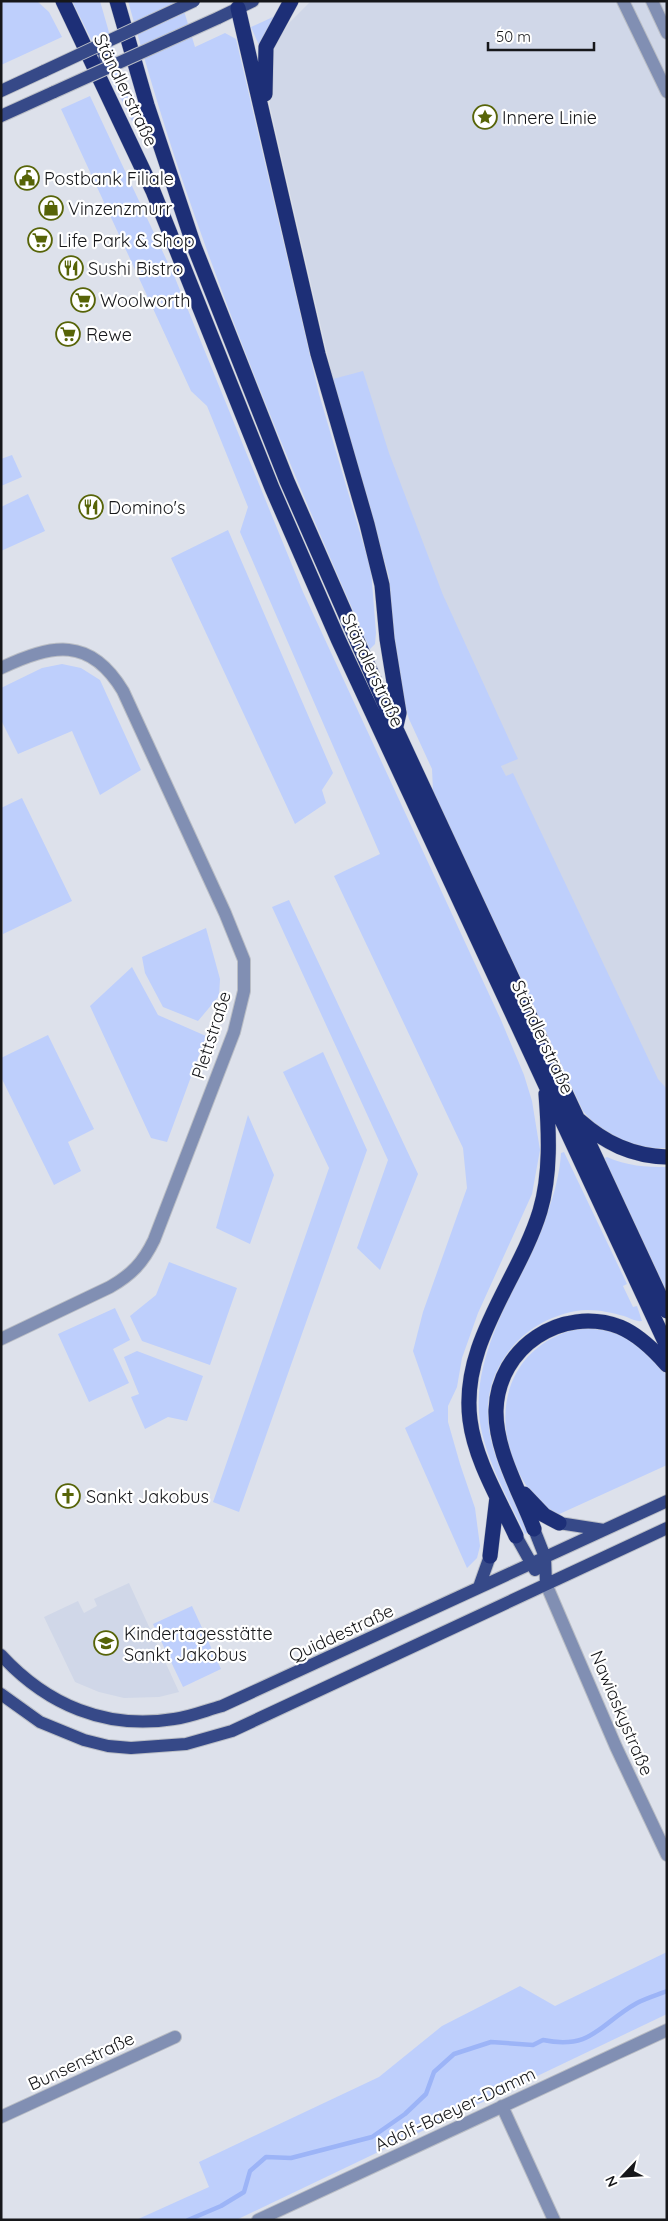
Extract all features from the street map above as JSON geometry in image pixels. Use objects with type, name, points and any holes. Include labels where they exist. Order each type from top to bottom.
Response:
[{"type":"highway","points":[[51,1],[58,14],[74,26]]},
{"type":"highway","name":"Ständlerstraße","points":[[63,1],[153,191],[304,562],[667,1346]]},
{"type":"highway","name":"Ständlerstraße","points":[[117,1],[147,105],[173,183],[230,341],[297,506],[395,727],[667,1311]]},
{"type":"highway","points":[[266,128],[264,69],[266,47],[291,1]]},
{"type":"highway","points":[[236,5],[318,354],[367,524],[382,585],[387,639],[399,713],[395,727]]},
{"type":"highway","points":[[516,1536],[497,1496],[473,1436],[470,1419],[470,1384],[480,1343],[540,1210],[548,1138],[545,1085]]},
{"type":"highway","points":[[576,1117],[598,1136],[622,1149],[667,1158]]},
{"type":"highway","points":[[534,1529],[507,1464],[499,1438],[496,1410],[506,1372],[524,1346],[546,1330],[560,1324],[583,1321],[601,1322],[621,1328],[641,1338],[667,1365]]},
{"type":"highway","points":[[519,1490],[544,1515],[558,1523]]},
{"type":"highway","points":[[490,1556],[497,1496]]},
{"type":"main road","points":[[1,91],[194,1]]},
{"type":"main road","points":[[1,116],[218,18],[236,5],[253,1]]},
{"type":"main road","points":[[96,48],[101,49],[105,54],[103,69]]},
{"type":"main road","name":"Quiddestraße","points":[[1,1655],[33,1686],[53,1700],[97,1716],[131,1722],[174,1719],[222,1706],[667,1501]]},
{"type":"main road","points":[[558,1523],[604,1530]]},
{"type":"main road","points":[[1,1694],[40,1722],[84,1740],[131,1748],[186,1744],[232,1731],[667,1528]]},
{"type":"main road","points":[[534,1529],[545,1557],[546,1584]]},
{"type":"main road","points":[[516,1536],[531,1563],[546,1584]]},
{"type":"main road","points":[[479,1587],[490,1556]]},
{"type":"street","points":[[623,1],[667,92]]},
{"type":"street","points":[[652,1],[667,33]]},
{"type":"street","name":"Plettstraße","points":[[1,668],[34,653],[58,648],[86,655],[112,674],[123,691],[225,913],[244,960],[244,991],[234,1032],[154,1240],[142,1264],[127,1277],[110,1287],[1,1339]]},
{"type":"street","name":"Nawiaskystraße","points":[[546,1584],[616,1747],[667,1855]]},
{"type":"street","name":"Adolf-Baeyer-Damm","points":[[258,2220],[667,2030]]},
{"type":"street","name":"Bunsenstraße","points":[[1,2117],[175,2037]]},
{"type":"street","points":[[502,2106],[554,2220]]},
{"type":"shaded area","points":[[1,1],[37,1],[49,12],[62,37],[1,65]]},
{"type":"shaded area","points":[[72,1],[100,1],[136,126],[134,125]]},
{"type":"shaded area","points":[[128,1],[181,1],[195,47],[225,33],[236,39],[319,394],[371,570],[376,633],[375,644],[370,649],[295,475],[247,357],[175,157]]},
{"type":"shaded area","points":[[311,1],[667,1],[667,1148],[333,379],[270,107],[269,67],[273,46],[289,23]]},
{"type":"shaded area","points":[[275,16],[261,50],[251,27]]},
{"type":"shaded area","points":[[90,96],[175,278],[303,592],[501,1020],[524,1075],[532,1101],[540,1150],[532,1194],[478,1313],[462,1358],[457,1387],[448,1406],[448,1422],[475,1508],[480,1546],[477,1558],[467,1568],[405,1428],[434,1411],[413,1351],[423,1312],[467,1188],[463,1148],[334,876],[380,854],[240,532],[248,507],[207,406],[191,391],[61,109]]},
{"type":"shaded area","points":[[363,371],[389,453],[443,595],[518,759],[501,766],[506,776],[513,773],[658,1079],[667,1089],[667,1148],[641,1147],[620,1141],[601,1129],[583,1111],[433,791],[432,769],[409,719],[403,698],[393,637],[389,577],[333,379]]},
{"type":"shaded area","points":[[12,455],[22,477],[1,486],[1,459]]},
{"type":"shaded area","points":[[28,494],[45,531],[1,551],[1,507]]},
{"type":"shaded area","points":[[228,530],[333,773],[322,790],[326,803],[295,824],[171,558]]},
{"type":"shaded area","points":[[62,664],[81,668],[100,680],[141,770],[100,795],[72,731],[18,754],[1,720],[1,688],[42,668]]},
{"type":"shaded area","points":[[22,798],[72,901],[3,934],[1,808]]},
{"type":"shaded area","points":[[289,900],[418,1174],[380,1270],[357,1248],[388,1160],[272,907]]},
{"type":"shaded area","points":[[206,928],[220,979],[219,996],[198,1021],[163,1007],[145,973],[142,957]]},
{"type":"shaded area","points":[[132,967],[158,1015],[206,1036],[167,1142],[151,1138],[90,1006]]},
{"type":"shaded area","points":[[48,1035],[94,1129],[68,1142],[81,1171],[54,1185],[1,1077],[1,1058]]},
{"type":"shaded area","points":[[323,1052],[367,1150],[239,1512],[213,1502],[329,1168],[283,1072]]},
{"type":"shaded area","points":[[248,1115],[274,1175],[250,1244],[216,1228]]},
{"type":"shaded area","points":[[564,1152],[627,1284],[623,1286],[633,1307],[637,1306],[642,1321],[594,1310],[582,1310],[556,1316],[530,1330],[515,1343],[496,1374],[489,1396],[488,1419],[492,1442],[508,1488],[529,1532],[525,1534],[490,1459],[482,1433],[479,1398],[484,1363],[496,1328],[543,1224],[555,1189],[561,1153]]},
{"type":"shaded area","points":[[605,1158],[636,1165],[667,1167],[667,1292],[606,1162]]},
{"type":"shaded area","points":[[169,1262],[237,1288],[210,1365],[142,1341],[130,1316],[156,1295]]},
{"type":"shaded area","points":[[115,1308],[130,1340],[113,1349],[129,1383],[89,1402],[58,1334]]},
{"type":"shaded area","points":[[580,1328],[618,1331],[658,1362],[667,1376],[667,1465],[555,1516],[535,1498],[518,1471],[509,1446],[505,1420],[508,1396],[516,1373],[531,1354],[552,1338]]},
{"type":"shaded area","points":[[137,1351],[203,1376],[187,1421],[168,1417],[145,1429],[131,1397],[139,1394],[124,1357]]},
{"type":"shaded area","name":"Kindertagesstätte Sankt Jakobus","points":[[129,1583],[179,1692],[159,1697],[124,1698],[99,1692],[75,1682],[44,1617],[78,1601],[84,1613],[97,1606],[94,1599]]},
{"type":"shaded area","points":[[192,1606],[221,1669],[183,1687],[153,1624]]},
{"type":"shaded area","points":[[667,1952],[667,2014],[236,2220],[136,2220],[209,2187],[199,2162],[379,2077],[442,2026],[520,1986],[555,2006]]},
{"type":"waterway","points":[[188,2220],[221,2206],[244,2192],[250,2171],[266,2157],[291,2158],[372,2137],[405,2114],[426,2094],[434,2072],[454,2054],[491,2042],[533,2045],[543,2040],[560,2042],[585,2038],[637,2003],[667,1991]]},
{"type":"place","name":"Innere Linie","points":[[485,117]]},
{"type":"place","name":"Postbank Filiale","points":[[27,178]]},
{"type":"place","name":"Vinzenzmurr","points":[[51,208]]},
{"type":"place","name":"Life Park & Shop","points":[[40,240]]},
{"type":"place","name":"Sushi Bistro","points":[[71,268]]},
{"type":"place","name":"Woolworth","points":[[83,300]]},
{"type":"place","name":"Rewe","points":[[68,334]]},
{"type":"place","name":"Domino's","points":[[91,507]]},
{"type":"place","name":"Sankt Jakobus","points":[[68,1496]]},
{"type":"place","name":"Kindertagesstätte Sankt Jakobus","points":[[106,1643]]}]
